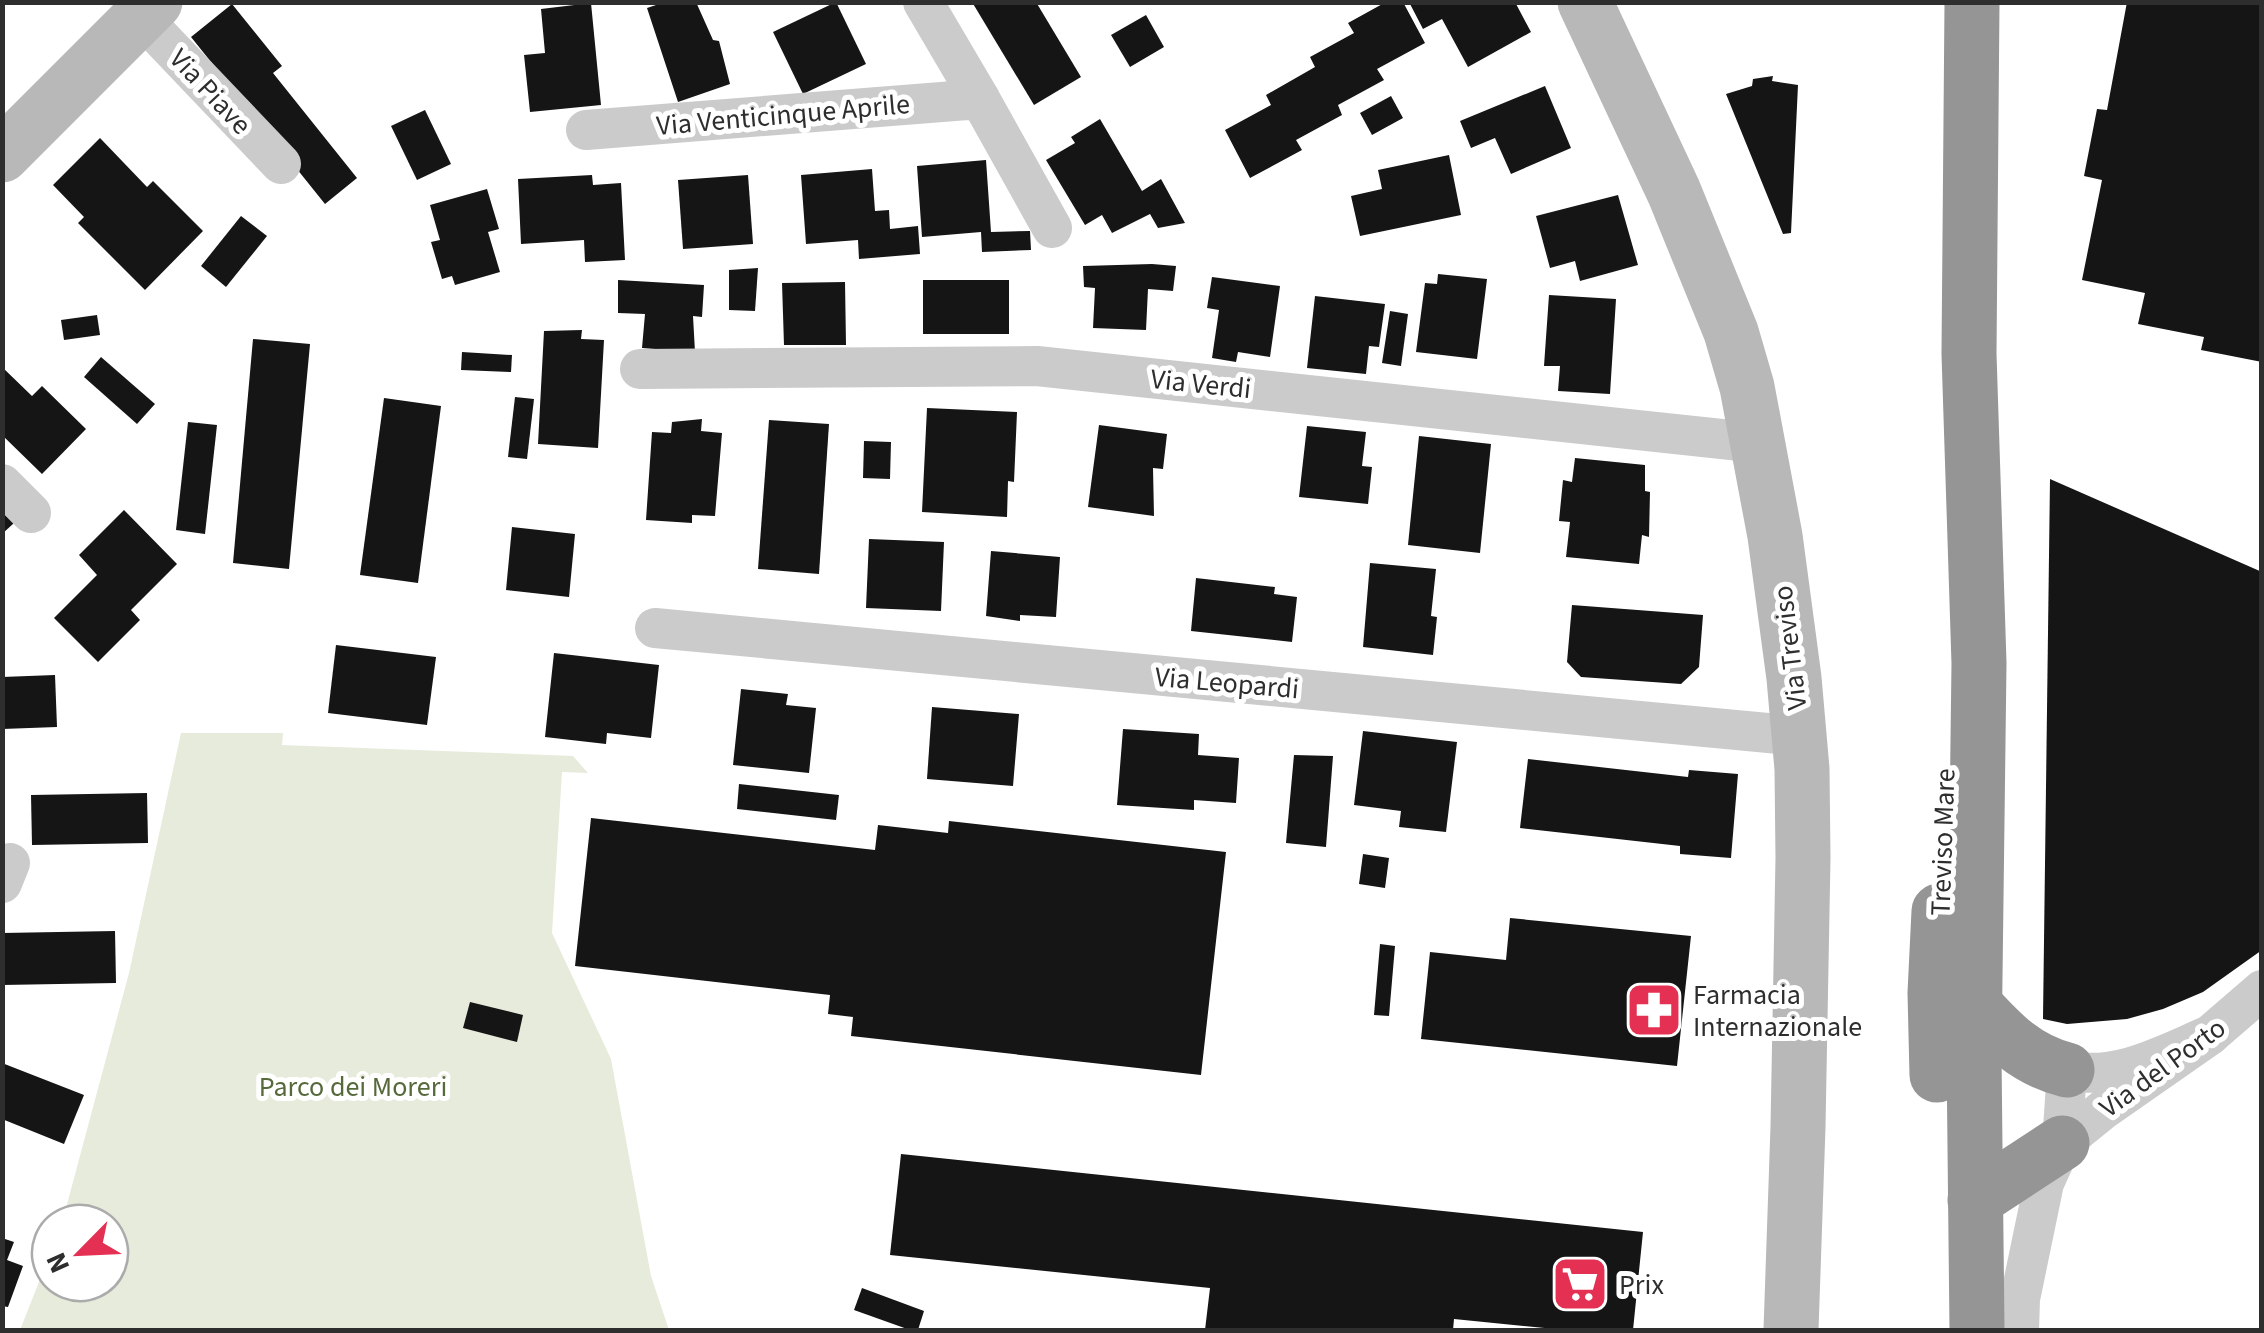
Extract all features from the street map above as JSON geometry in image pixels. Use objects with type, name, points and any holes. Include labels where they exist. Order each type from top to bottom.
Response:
[{"type":"highway","name":"Treviso Mare","points":[[1972,2],[1969,354],[1979,663],[1974,1004],[1977,1330]]},
{"type":"highway","name":"Treviso Mare","points":[[1942,1330],[1936,993],[1949,680],[1969,354]]},
{"type":"highway","points":[[1974,1004],[2022,1052],[2066,1070]]},
{"type":"highway","points":[[1975,1200],[2062,1143]]},
{"type":"main road","name":"Via Treviso","points":[[1585,2],[1643,122],[1731,332],[1759,443],[1783,590],[1800,736],[1803,858],[1791,1330]]},
{"type":"main road","points":[[2,155],[148,10]]},
{"type":"street","points":[[923,2],[1052,228]]},
{"type":"street","name":"Via Piave","points":[[148,10],[280,164]]},
{"type":"street","name":"Via Venticinque Aprile","points":[[586,130],[980,99]]},
{"type":"street","name":"Via Verdi","points":[[640,369],[1037,366],[1759,443]]},
{"type":"street","points":[[2,484],[32,514]]},
{"type":"street","name":"Via Leopardi","points":[[654,628],[1800,736]]},
{"type":"street","name":"Via del Porto","points":[[2062,1143],[2210,1035],[2262,990]]},
{"type":"street","points":[[2019,1330],[2020,1300],[2044,1183],[2062,1143],[2066,1070],[2087,1075],[2139,1065],[2210,1035]]},
{"type":"green space","name":"Parco dei Moreri","points":[[181,733],[283,733],[282,745],[573,756],[588,773],[562,772],[552,933],[611,1059],[651,1276],[669,1330],[20,1330],[31,1303],[130,1303],[130,1203],[67,1203],[129,973]]},
{"type":"building","points":[[665,2],[696,2],[713,40],[719,41],[730,84],[678,102],[647,8]]},
{"type":"building","points":[[836,2],[866,64],[803,94],[773,32]]},
{"type":"building","points":[[972,2],[1036,2],[1081,77],[1034,105]]},
{"type":"building","points":[[1386,2],[1403,2],[1425,43],[1377,69],[1384,80],[1338,105],[1342,115],[1296,140],[1302,150],[1250,178],[1225,130],[1271,105],[1266,95],[1315,67],[1310,57],[1354,33],[1348,23]]},
{"type":"building","points":[[1409,2],[1515,2],[1531,32],[1468,67],[1442,19],[1423,29]]},
{"type":"building","points":[[2127,2],[2262,2],[2262,362],[2201,350],[2204,337],[2138,324],[2145,293],[2082,280],[2102,180],[2084,176],[2097,109],[2107,110]]},
{"type":"building","points":[[591,3],[601,105],[530,112],[524,55],[545,53],[541,9]]},
{"type":"building","points":[[232,4],[282,66],[273,73],[357,178],[325,204],[191,37]]},
{"type":"building","points":[[1146,15],[1164,47],[1130,67],[1111,35]]},
{"type":"building","points":[[1773,76],[1772,81],[1798,85],[1791,233],[1783,234],[1726,94],[1752,86],[1753,79]]},
{"type":"building","points":[[1545,86],[1571,148],[1511,174],[1495,138],[1471,148],[1460,121]]},
{"type":"building","points":[[1391,96],[1403,118],[1372,135],[1360,113]]},
{"type":"building","points":[[425,110],[451,164],[417,180],[391,126]]},
{"type":"building","points":[[1100,119],[1142,191],[1161,179],[1185,223],[1158,228],[1150,214],[1112,233],[1102,215],[1085,225],[1046,160],[1075,143],[1071,137]]},
{"type":"building","points":[[100,138],[147,187],[153,181],[203,231],[145,290],[78,223],[84,217],[53,185]]},
{"type":"building","points":[[1449,155],[1461,215],[1360,236],[1351,196],[1382,189],[1378,170]]},
{"type":"building","points":[[986,160],[991,232],[1030,231],[1031,250],[982,252],[981,232],[922,237],[917,166]]},
{"type":"building","points":[[872,169],[875,211],[889,210],[890,229],[918,226],[920,254],[859,259],[858,240],[806,244],[801,175]]},
{"type":"building","points":[[592,175],[593,185],[621,183],[625,260],[585,262],[584,240],[521,244],[518,179]]},
{"type":"building","points":[[748,175],[753,244],[683,249],[678,180]]},
{"type":"building","points":[[487,189],[499,229],[488,232],[500,272],[455,285],[452,276],[442,279],[431,242],[440,240],[430,205]]},
{"type":"building","points":[[1618,195],[1638,265],[1580,281],[1575,261],[1550,268],[1536,216]]},
{"type":"building","points":[[241,216],[267,236],[226,287],[201,266]]},
{"type":"building","points":[[1083,266],[1176,266],[1173,291],[1148,289],[1146,330],[1093,328],[1095,288],[1084,287]]},
{"type":"building","points":[[758,268],[755,311],[729,310],[729,270]]},
{"type":"building","points":[[1438,274],[1487,279],[1477,359],[1416,352],[1425,283],[1437,284]]},
{"type":"building","points":[[1212,277],[1280,286],[1270,357],[1238,352],[1236,362],[1212,358],[1219,310],[1207,308]]},
{"type":"building","points":[[618,280],[704,285],[702,317],[693,316],[695,352],[642,348],[645,314],[618,313]]},
{"type":"building","points":[[923,280],[1009,280],[1009,334],[923,334]]},
{"type":"building","points":[[845,282],[846,345],[784,345],[782,283]]},
{"type":"building","points":[[1549,295],[1616,299],[1610,394],[1558,391],[1560,366],[1544,366]]},
{"type":"building","points":[[1315,296],[1385,304],[1379,347],[1369,346],[1366,374],[1307,368]]},
{"type":"building","points":[[1390,311],[1408,314],[1401,366],[1382,363]]},
{"type":"building","points":[[97,315],[100,335],[64,340],[61,320]]},
{"type":"building","points":[[582,330],[581,339],[604,340],[598,448],[538,444],[544,331]]},
{"type":"building","points":[[253,339],[310,344],[289,569],[233,563]]},
{"type":"building","points":[[462,352],[512,355],[511,372],[461,370]]},
{"type":"building","points":[[101,357],[155,404],[137,424],[84,377]]},
{"type":"building","points":[[2,367],[32,396],[42,386],[86,429],[42,474],[2,435]]},
{"type":"building","points":[[515,397],[534,399],[527,459],[508,457]]},
{"type":"building","points":[[384,398],[441,406],[418,583],[360,575]]},
{"type":"building","points":[[927,408],[1017,412],[1014,482],[1008,481],[1007,517],[922,512]]},
{"type":"building","points":[[702,419],[701,431],[722,433],[715,516],[692,515],[692,523],[646,520],[652,432],[671,433],[672,422]]},
{"type":"building","points":[[769,420],[829,424],[819,574],[758,569]]},
{"type":"building","points":[[188,422],[217,425],[205,534],[176,530]]},
{"type":"building","points":[[1099,425],[1167,434],[1163,469],[1153,468],[1154,516],[1088,507]]},
{"type":"building","points":[[1307,426],[1366,432],[1362,466],[1372,467],[1368,504],[1299,497]]},
{"type":"building","points":[[1419,436],[1491,444],[1480,553],[1408,545]]},
{"type":"building","points":[[864,441],[891,442],[890,479],[863,478]]},
{"type":"building","points":[[1575,458],[1645,465],[1645,491],[1650,492],[1649,537],[1642,535],[1639,564],[1566,557],[1570,522],[1559,521],[1563,480],[1572,482]]},
{"type":"building","points":[[2050,479],[2262,572],[2262,950],[2203,992],[2127,1019],[2067,1024],[2043,1019]]},
{"type":"building","points":[[124,510],[177,564],[131,610],[140,620],[98,662],[54,618],[97,575],[79,555]]},
{"type":"building","points":[[2,511],[14,523],[2,534]]},
{"type":"building","points":[[512,527],[575,534],[569,597],[506,590]]},
{"type":"building","points":[[869,539],[944,542],[941,611],[866,608]]},
{"type":"building","points":[[991,551],[1060,557],[1056,617],[1020,615],[1020,621],[986,616]]},
{"type":"building","points":[[1370,563],[1436,569],[1431,616],[1437,617],[1433,655],[1363,647]]},
{"type":"building","points":[[1196,578],[1275,587],[1274,594],[1297,597],[1292,642],[1191,631]]},
{"type":"building","points":[[1572,605],[1703,615],[1699,667],[1681,684],[1581,677],[1567,662]]},
{"type":"building","points":[[336,645],[436,657],[427,725],[328,713]]},
{"type":"building","points":[[554,653],[659,665],[651,738],[607,733],[606,744],[545,737]]},
{"type":"building","points":[[55,675],[57,727],[2,729],[2,677]]},
{"type":"building","points":[[741,689],[788,694],[786,705],[816,708],[809,773],[733,765]]},
{"type":"building","points":[[932,707],[1019,714],[1013,786],[927,779]]},
{"type":"building","points":[[1123,729],[1199,734],[1198,755],[1239,758],[1236,803],[1194,800],[1194,810],[1117,805]]},
{"type":"building","points":[[1363,731],[1457,742],[1446,832],[1399,827],[1401,811],[1354,805]]},
{"type":"building","points":[[1294,755],[1333,756],[1326,847],[1286,843]]},
{"type":"building","points":[[1528,759],[1688,777],[1689,770],[1738,774],[1731,858],[1680,854],[1680,846],[1520,828]]},
{"type":"building","points":[[739,784],[839,795],[836,820],[737,809]]},
{"type":"building","points":[[147,793],[148,843],[32,845],[31,795]]},
{"type":"building","points":[[591,818],[875,850],[878,825],[948,833],[949,821],[1226,852],[1201,1075],[851,1036],[853,1017],[828,1014],[830,995],[575,966]]},
{"type":"building","points":[[1363,854],[1389,858],[1385,888],[1359,884]]},
{"type":"building","points":[[1510,918],[1691,936],[1677,1066],[1421,1039],[1430,952],[1506,960]]},
{"type":"building","points":[[115,931],[116,983],[2,985],[2,933]]},
{"type":"building","points":[[1380,944],[1395,946],[1389,1016],[1374,1015]]},
{"type":"building","points":[[470,1002],[523,1015],[517,1042],[463,1028]]},
{"type":"building","points":[[2,1063],[84,1095],[64,1144],[2,1119]]},
{"type":"building","points":[[901,1154],[1643,1232],[1633,1330],[1565,1330],[1454,1319],[1453,1330],[1205,1330],[1210,1288],[890,1255]]},
{"type":"building","points":[[2,1238],[14,1242],[7,1260],[23,1266],[8,1307],[2,1306]]},
{"type":"building","points":[[862,1288],[924,1311],[918,1330],[854,1310]]},
{"type":"place","name":"Farmacia Internazionale","points":[[1654,1010]]},
{"type":"place","name":"Prix","points":[[1580,1284]]}]
